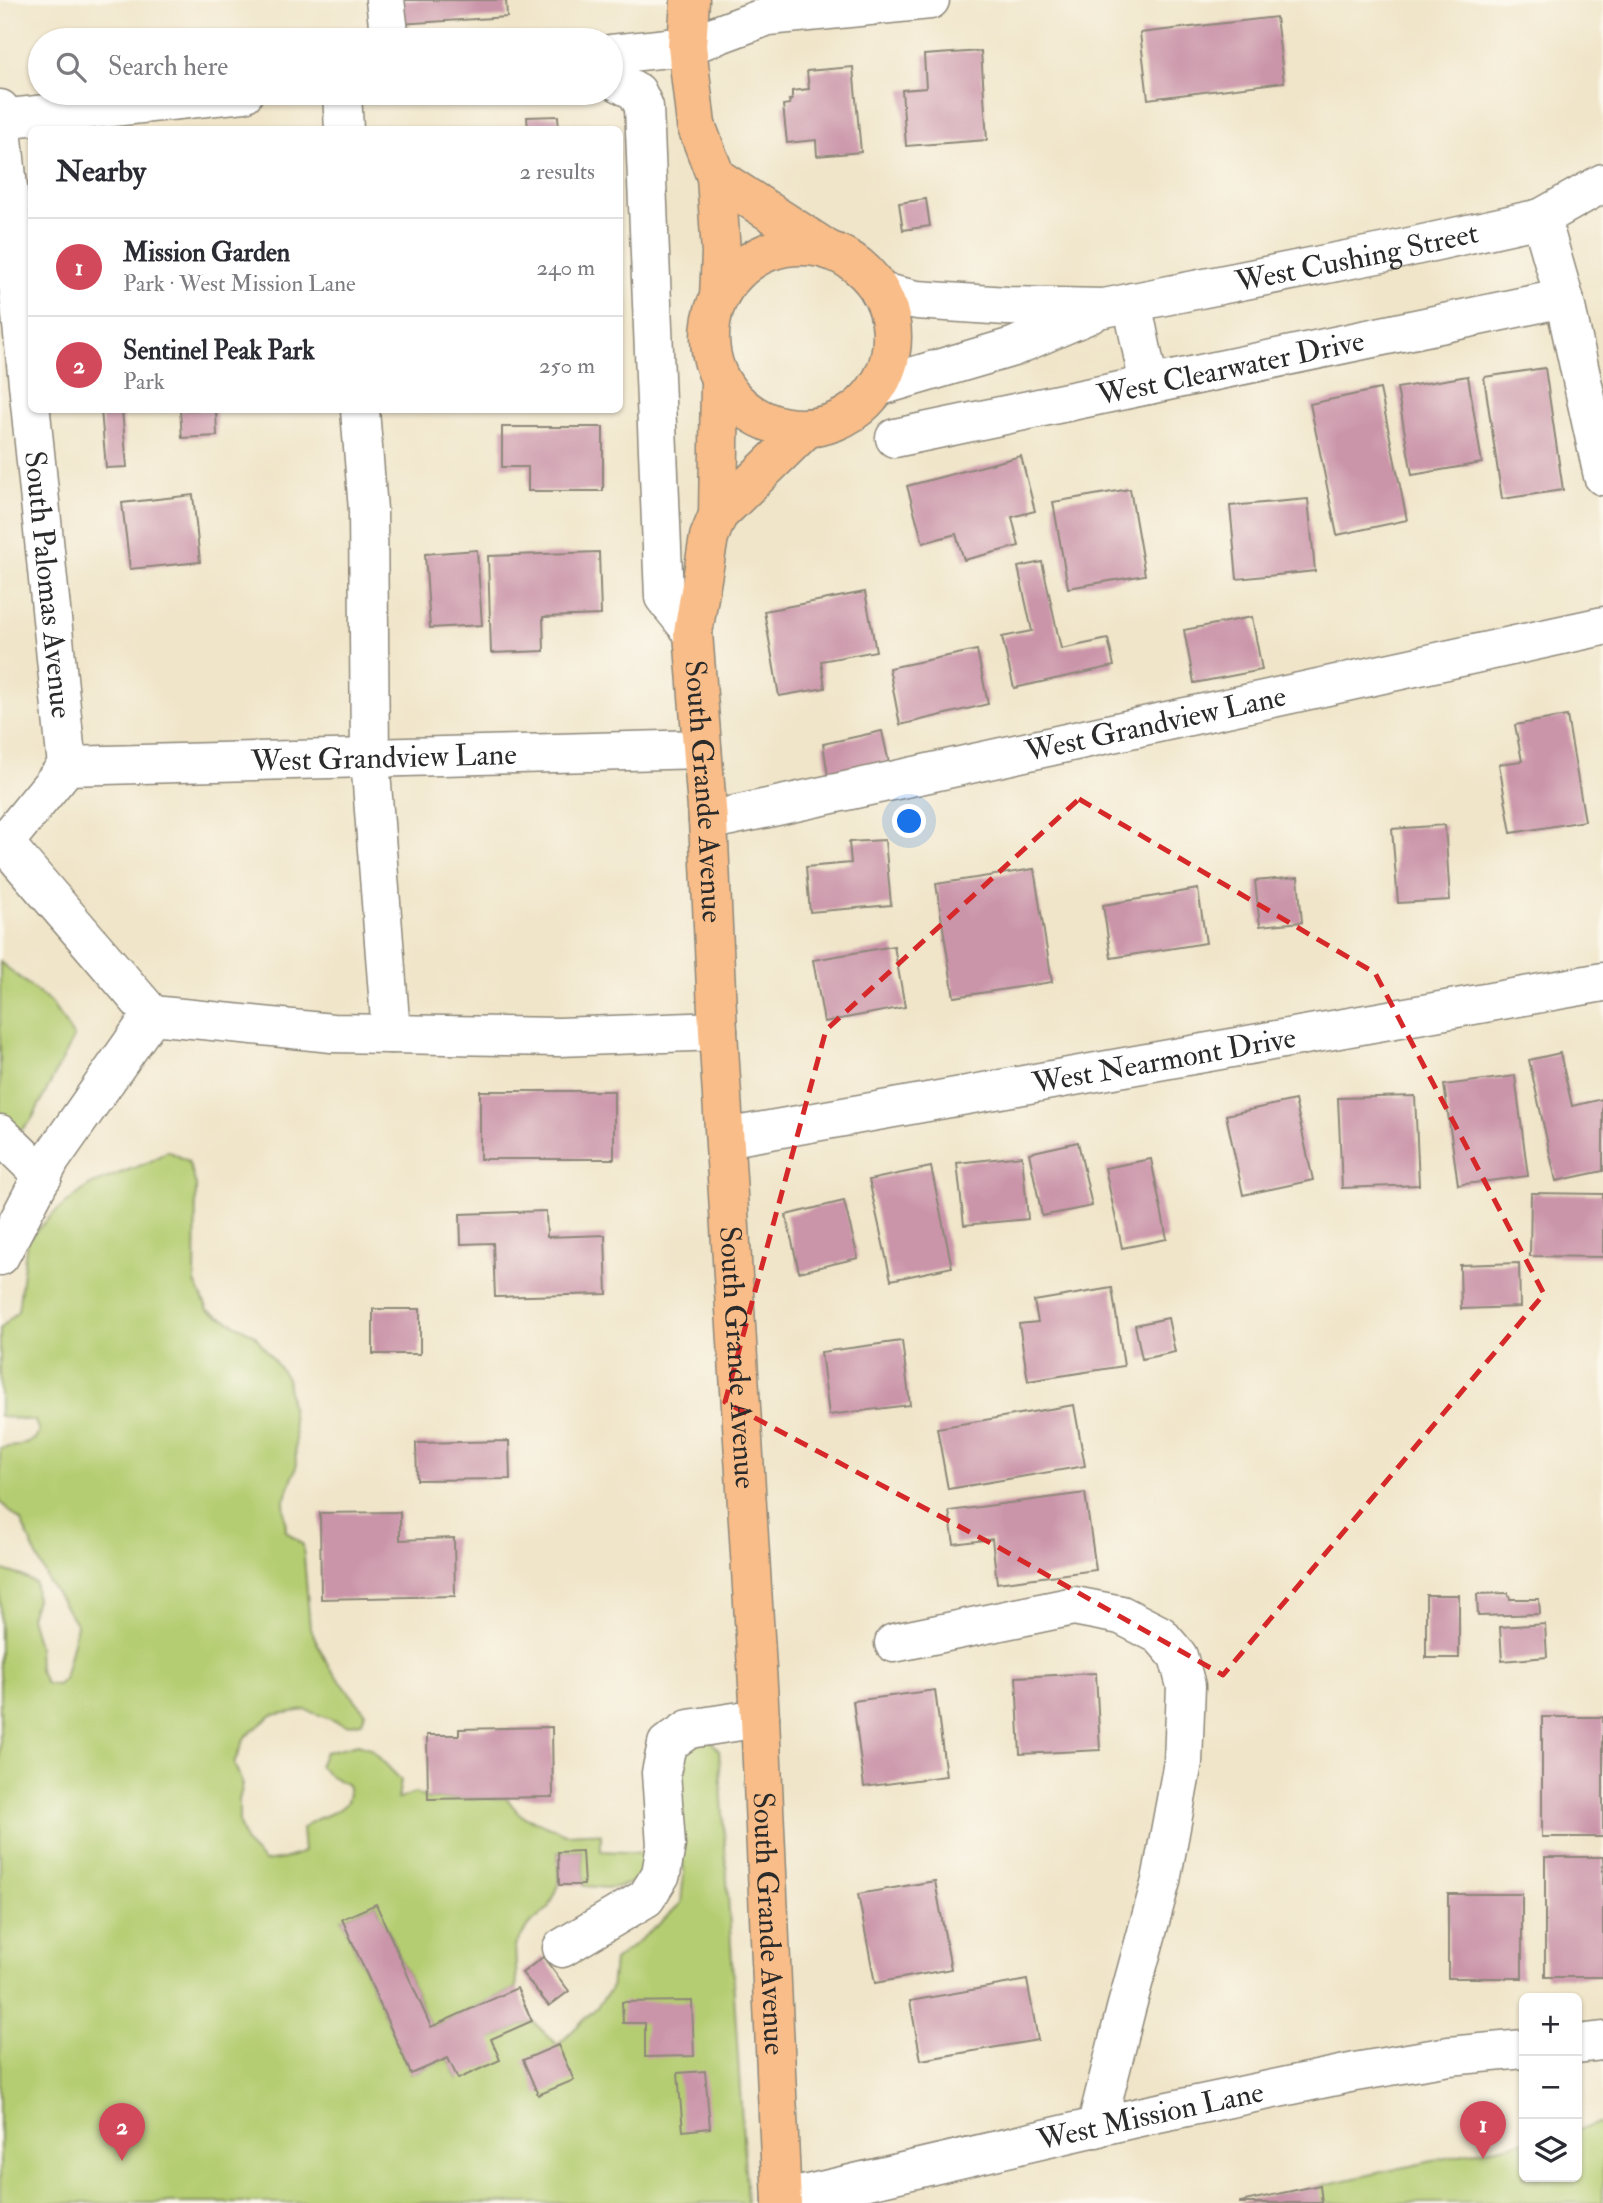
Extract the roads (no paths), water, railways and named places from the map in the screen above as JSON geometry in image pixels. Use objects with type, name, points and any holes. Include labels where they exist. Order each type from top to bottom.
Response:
[{"type":"main road","points":[[690,0],[687,46],[696,125],[716,177],[721,254],[719,297],[710,325],[711,353],[720,380],[736,401],[757,416],[781,426],[807,428],[834,422],[858,408],[877,387],[888,365],[892,340],[890,315],[880,292],[867,275],[850,260],[830,251],[716,177]]},
{"type":"main road","points":[[719,297],[733,276],[754,259],[778,249],[804,246],[830,251]]},
{"type":"main road","name":"South Grande Avenue","points":[[720,380],[718,515],[709,537],[693,633],[708,821],[718,1031],[760,1718],[782,2201]]},
{"type":"main road","name":"South Grande Avenue","points":[[718,515],[807,428]]},
{"type":"street","points":[[385,0],[388,28]]},
{"type":"street","points":[[623,53],[687,46],[768,16],[930,0]]},
{"type":"street","points":[[623,84],[637,92],[644,107],[664,597],[693,633]]},
{"type":"street","points":[[0,116],[117,105]]},
{"type":"street","points":[[343,105],[344,126]]},
{"type":"street","name":"South Palomas Avenue","points":[[0,116],[28,388]]},
{"type":"street","name":"West Cushing Street","points":[[880,292],[917,300],[1007,306],[1118,305],[1387,252],[1541,218],[1603,183]]},
{"type":"street","points":[[1541,218],[1564,298],[1603,476]]},
{"type":"street","name":"West Clearwater Drive","points":[[895,438],[1564,298]]},
{"type":"street","points":[[1118,305],[1149,385]]},
{"type":"street","name":"West Cushing Street","points":[[877,387],[1013,347],[1118,305]]},
{"type":"street","name":"South Palomas Avenue","points":[[31,413],[67,766]]},
{"type":"street","points":[[359,413],[368,510],[370,758],[391,1034]]},
{"type":"street","name":"West Grandview Lane","points":[[708,821],[1603,626]]},
{"type":"street","name":"West Grandview Lane","points":[[67,766],[702,749]]},
{"type":"street","points":[[67,766],[2,841],[152,1016],[332,1033],[559,1037],[718,1031]]},
{"type":"street","name":"West Nearmont Drive","points":[[725,1138],[1603,982]]},
{"type":"street","points":[[0,1256],[51,1159],[152,1016]]},
{"type":"street","points":[[0,1134],[43,1176]]},
{"type":"street","points":[[894,1643],[1074,1606],[1121,1615],[1160,1635],[1178,1656],[1186,1686],[1183,1762],[1161,1881],[1096,2128]]},
{"type":"street","points":[[562,1948],[646,1898],[661,1874],[666,1845],[661,1773],[667,1744],[689,1729],[760,1718]]},
{"type":"street","points":[[1582,2043],[1603,2041]]},
{"type":"street","name":"West Mission Lane","points":[[782,2201],[1096,2128],[1355,2072],[1449,2056],[1519,2049]]},
{"type":"place","name":"Mission Garden","points":[[1483,2159]]},
{"type":"place","name":"Sentinel Peak Park","points":[[122,2161]]}]
